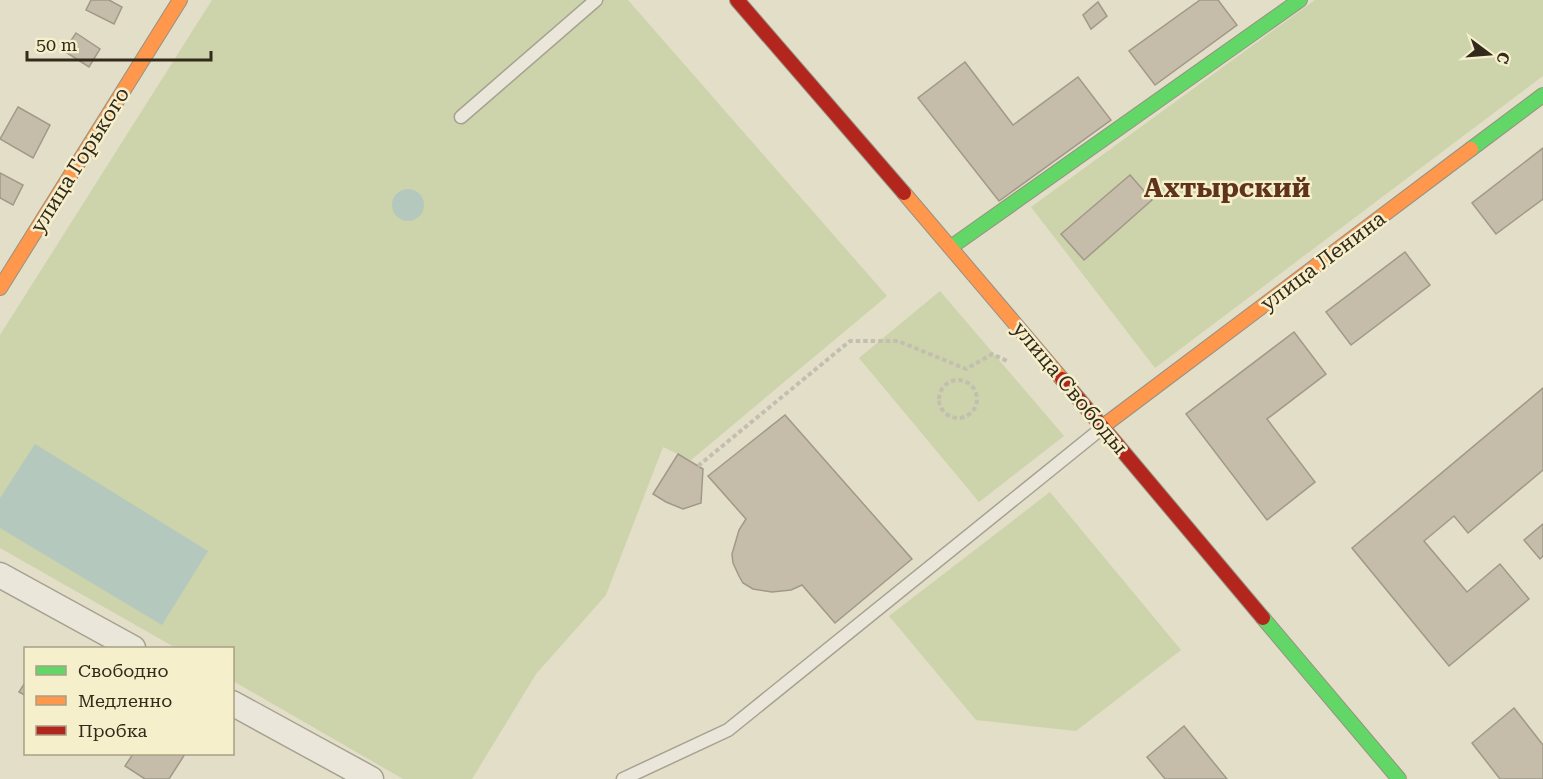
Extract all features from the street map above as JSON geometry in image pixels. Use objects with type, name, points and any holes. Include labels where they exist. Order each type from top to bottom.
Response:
[{"type":"street","name":"улица Горького","points":[[0,288],[180,0]]},
{"type":"street","name":"улица Свободы","points":[[737,0],[951,247],[1399,779]]},
{"type":"street","points":[[951,247],[1300,0]]},
{"type":"street","name":"улица Ленина","points":[[1102,427],[1543,95]]},
{"type":"street","points":[[0,575],[131,647]]},
{"type":"street","points":[[234,704],[371,779]]},
{"type":"lane","points":[[461,117],[596,0]]},
{"type":"lane","points":[[623,779],[728,730],[1102,427]]},
{"type":"path","points":[[698,466],[850,341],[898,341],[966,369],[993,354],[1007,361],[1030,340]]},
{"type":"path","points":[[955,379],[970,383],[978,395],[973,412],[957,418],[944,412],[939,402],[942,388],[955,379]]},
{"type":"green space","points":[[212,0],[628,0],[887,296],[691,460],[663,447],[606,595],[536,674],[472,779],[403,779],[234,682],[234,647],[174,647],[0,548],[0,335]]},
{"type":"green space","points":[[1315,0],[1543,0],[1543,76],[1155,368],[1031,207]]},
{"type":"green space","points":[[940,291],[1064,436],[979,502],[859,358]]},
{"type":"green space","points":[[1050,492],[1181,650],[1076,731],[976,720],[889,616]]},
{"type":"shaded area","points":[[408,189],[419,194],[424,205],[419,216],[408,221],[397,216],[392,205],[397,194]]},
{"type":"shaded area","points":[[35,444],[208,551],[162,625],[0,528],[0,498]]},
{"type":"building","points":[[91,0],[109,0],[122,7],[114,24],[86,10]]},
{"type":"building","points":[[1200,0],[1218,0],[1237,25],[1155,85],[1129,51]]},
{"type":"building","points":[[1098,2],[1107,16],[1091,29],[1083,15]]},
{"type":"building","points":[[76,33],[100,49],[89,67],[64,51]]},
{"type":"building","points":[[965,62],[1013,125],[1078,77],[1111,120],[999,201],[918,98]]},
{"type":"building","points":[[18,107],[50,125],[33,158],[0,139]]},
{"type":"building","points":[[1543,148],[1543,199],[1496,234],[1472,203]]},
{"type":"building","points":[[0,173],[23,185],[13,205],[0,198]]},
{"type":"building","points":[[1130,175],[1152,200],[1084,260],[1061,234]]},
{"type":"building","points":[[1405,252],[1430,285],[1351,345],[1326,312]]},
{"type":"building","points":[[1294,332],[1326,374],[1267,419],[1315,482],[1267,520],[1186,414]]},
{"type":"building","points":[[1543,388],[1543,470],[1468,533],[1454,516],[1424,541],[1467,592],[1500,564],[1529,599],[1449,666],[1352,548]]},
{"type":"building","points":[[785,415],[912,559],[835,623],[802,585],[791,590],[772,592],[753,589],[743,583],[733,563],[732,554],[739,530],[746,519],[708,476]]},
{"type":"building","points":[[678,454],[703,469],[701,503],[683,509],[653,494]]},
{"type":"building","points":[[1543,524],[1543,556],[1540,559],[1524,540]]},
{"type":"building","points":[[24,684],[24,695],[19,692]]},
{"type":"building","points":[[1514,708],[1543,745],[1543,779],[1500,779],[1472,743]]},
{"type":"building","points":[[1184,726],[1227,779],[1165,779],[1147,757]]},
{"type":"building","points":[[132,755],[184,755],[169,779],[145,779],[125,766]]},
{"type":"traffic: fast","points":[[951,247],[1300,0]]},
{"type":"traffic: fast","points":[[1471,149],[1543,95]]},
{"type":"traffic: fast","points":[[1263,618],[1399,779]]},
{"type":"traffic: slow","points":[[0,288],[180,0]]},
{"type":"traffic: slow","points":[[1102,427],[1471,149]]},
{"type":"traffic: slow","points":[[904,193],[1062,379]]},
{"type":"traffic: jam","points":[[737,0],[904,193]]},
{"type":"traffic: jam","points":[[1062,379],[1263,618]]},
{"type":"district","name":"Ахтырский","points":[[1227,188]]}]
